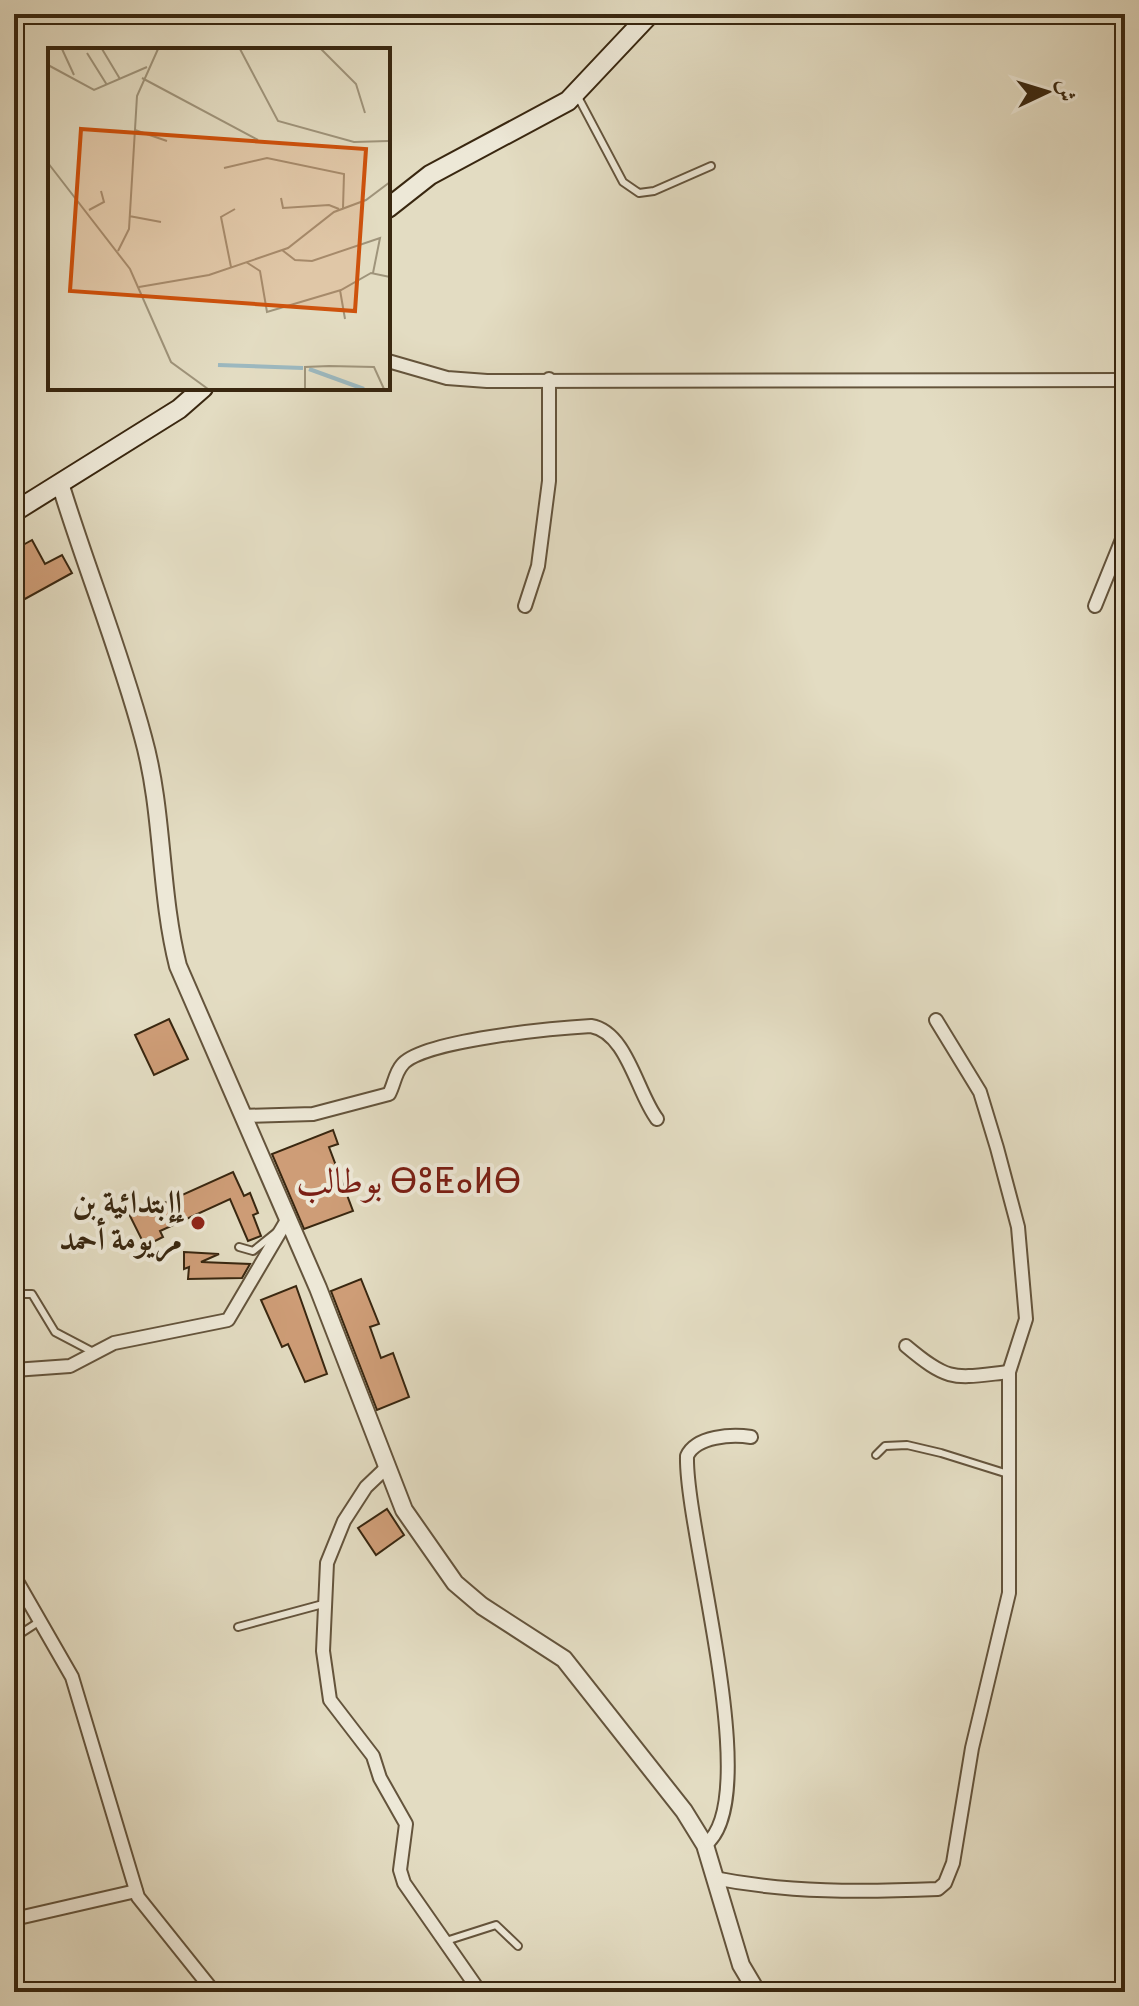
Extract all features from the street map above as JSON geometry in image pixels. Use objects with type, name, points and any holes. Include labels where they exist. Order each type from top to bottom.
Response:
[{"type":"main road","points":[[390,206],[430,175],[518,129],[576,93],[650,14]]},
{"type":"main road","points":[[14,512],[179,409],[201,390]]},
{"type":"street","points":[[390,362],[464,381],[1125,380]]},
{"type":"street","points":[[525,606],[538,566],[549,481],[549,379]]},
{"type":"street","points":[[60,483],[144,738],[159,812],[172,940],[178,966],[285,1225],[355,1380],[404,1510],[455,1583],[482,1606],[564,1659],[684,1811],[705,1845],[741,1965],[757,1992]]},
{"type":"street","points":[[1095,606],[1125,532]]},
{"type":"street","points":[[714,1878],[750,1885],[822,1891],[938,1889],[945,1883],[953,1863],[972,1748],[1009,1593],[1009,1372],[1026,1319],[1013,1201],[980,1092],[936,1020]]},
{"type":"street","points":[[242,1116],[313,1114],[389,1094],[402,1065],[412,1057],[451,1044],[591,1026],[604,1030],[618,1045],[645,1103],[657,1119]]},
{"type":"street","points":[[14,1370],[70,1366],[125,1341],[228,1320],[285,1225]]},
{"type":"street","points":[[906,1346],[944,1375],[959,1377],[1009,1372]]},
{"type":"street","points":[[705,1845],[718,1828],[731,1775],[687,1456],[690,1449],[705,1442],[730,1435],[751,1437]]},
{"type":"street","points":[[387,1467],[366,1487],[344,1521],[327,1563],[323,1651],[330,1700],[373,1756],[380,1778],[398,1807],[407,1835],[401,1857],[404,1883],[480,1992]]},
{"type":"street","points":[[14,1576],[72,1677],[136,1891],[147,1911],[214,1992]]},
{"type":"street","points":[[14,1919],[136,1891]]},
{"type":"lane","points":[[576,93],[623,182],[639,193],[654,191],[711,166]]},
{"type":"lane","points":[[239,1247],[253,1251],[273,1231],[285,1225]]},
{"type":"lane","points":[[14,1294],[32,1294],[55,1332],[95,1353]]},
{"type":"lane","points":[[876,1455],[885,1446],[907,1445],[1011,1475]]},
{"type":"lane","points":[[238,1627],[323,1604]]},
{"type":"lane","points":[[14,1648],[20,1634],[40,1621]]},
{"type":"lane","points":[[446,1941],[496,1925],[518,1946]]},
{"type":"building","points":[[32,540],[45,564],[62,555],[72,573],[14,605],[14,550]]},
{"type":"building","points":[[169,1019],[188,1059],[154,1075],[135,1035]]},
{"type":"building","points":[[333,1130],[338,1144],[329,1147],[353,1211],[304,1229],[272,1154]]},
{"type":"building","points":[[233,1172],[244,1196],[250,1193],[258,1213],[253,1215],[261,1236],[248,1241],[230,1199],[160,1231],[163,1237],[145,1246],[129,1214],[147,1205],[149,1210]]},
{"type":"building","points":[[184,1252],[219,1254],[201,1262],[250,1264],[242,1278],[188,1279],[189,1267],[184,1269]]},
{"type":"building","points":[[361,1279],[379,1324],[370,1327],[381,1358],[393,1353],[409,1397],[377,1410],[331,1291]]},
{"type":"building","points":[[296,1286],[327,1374],[305,1382],[288,1344],[282,1347],[261,1300]]},
{"type":"building","points":[[387,1509],[404,1535],[376,1555],[358,1528]]},
{"type":"place","name":"إإبتدائية بن مريومة أحمد","points":[[198,1223]]},
{"type":"district","name":"بوطالب ⴱⵓⵟⴰⵍⴱ","points":[[409,1184]]}]
